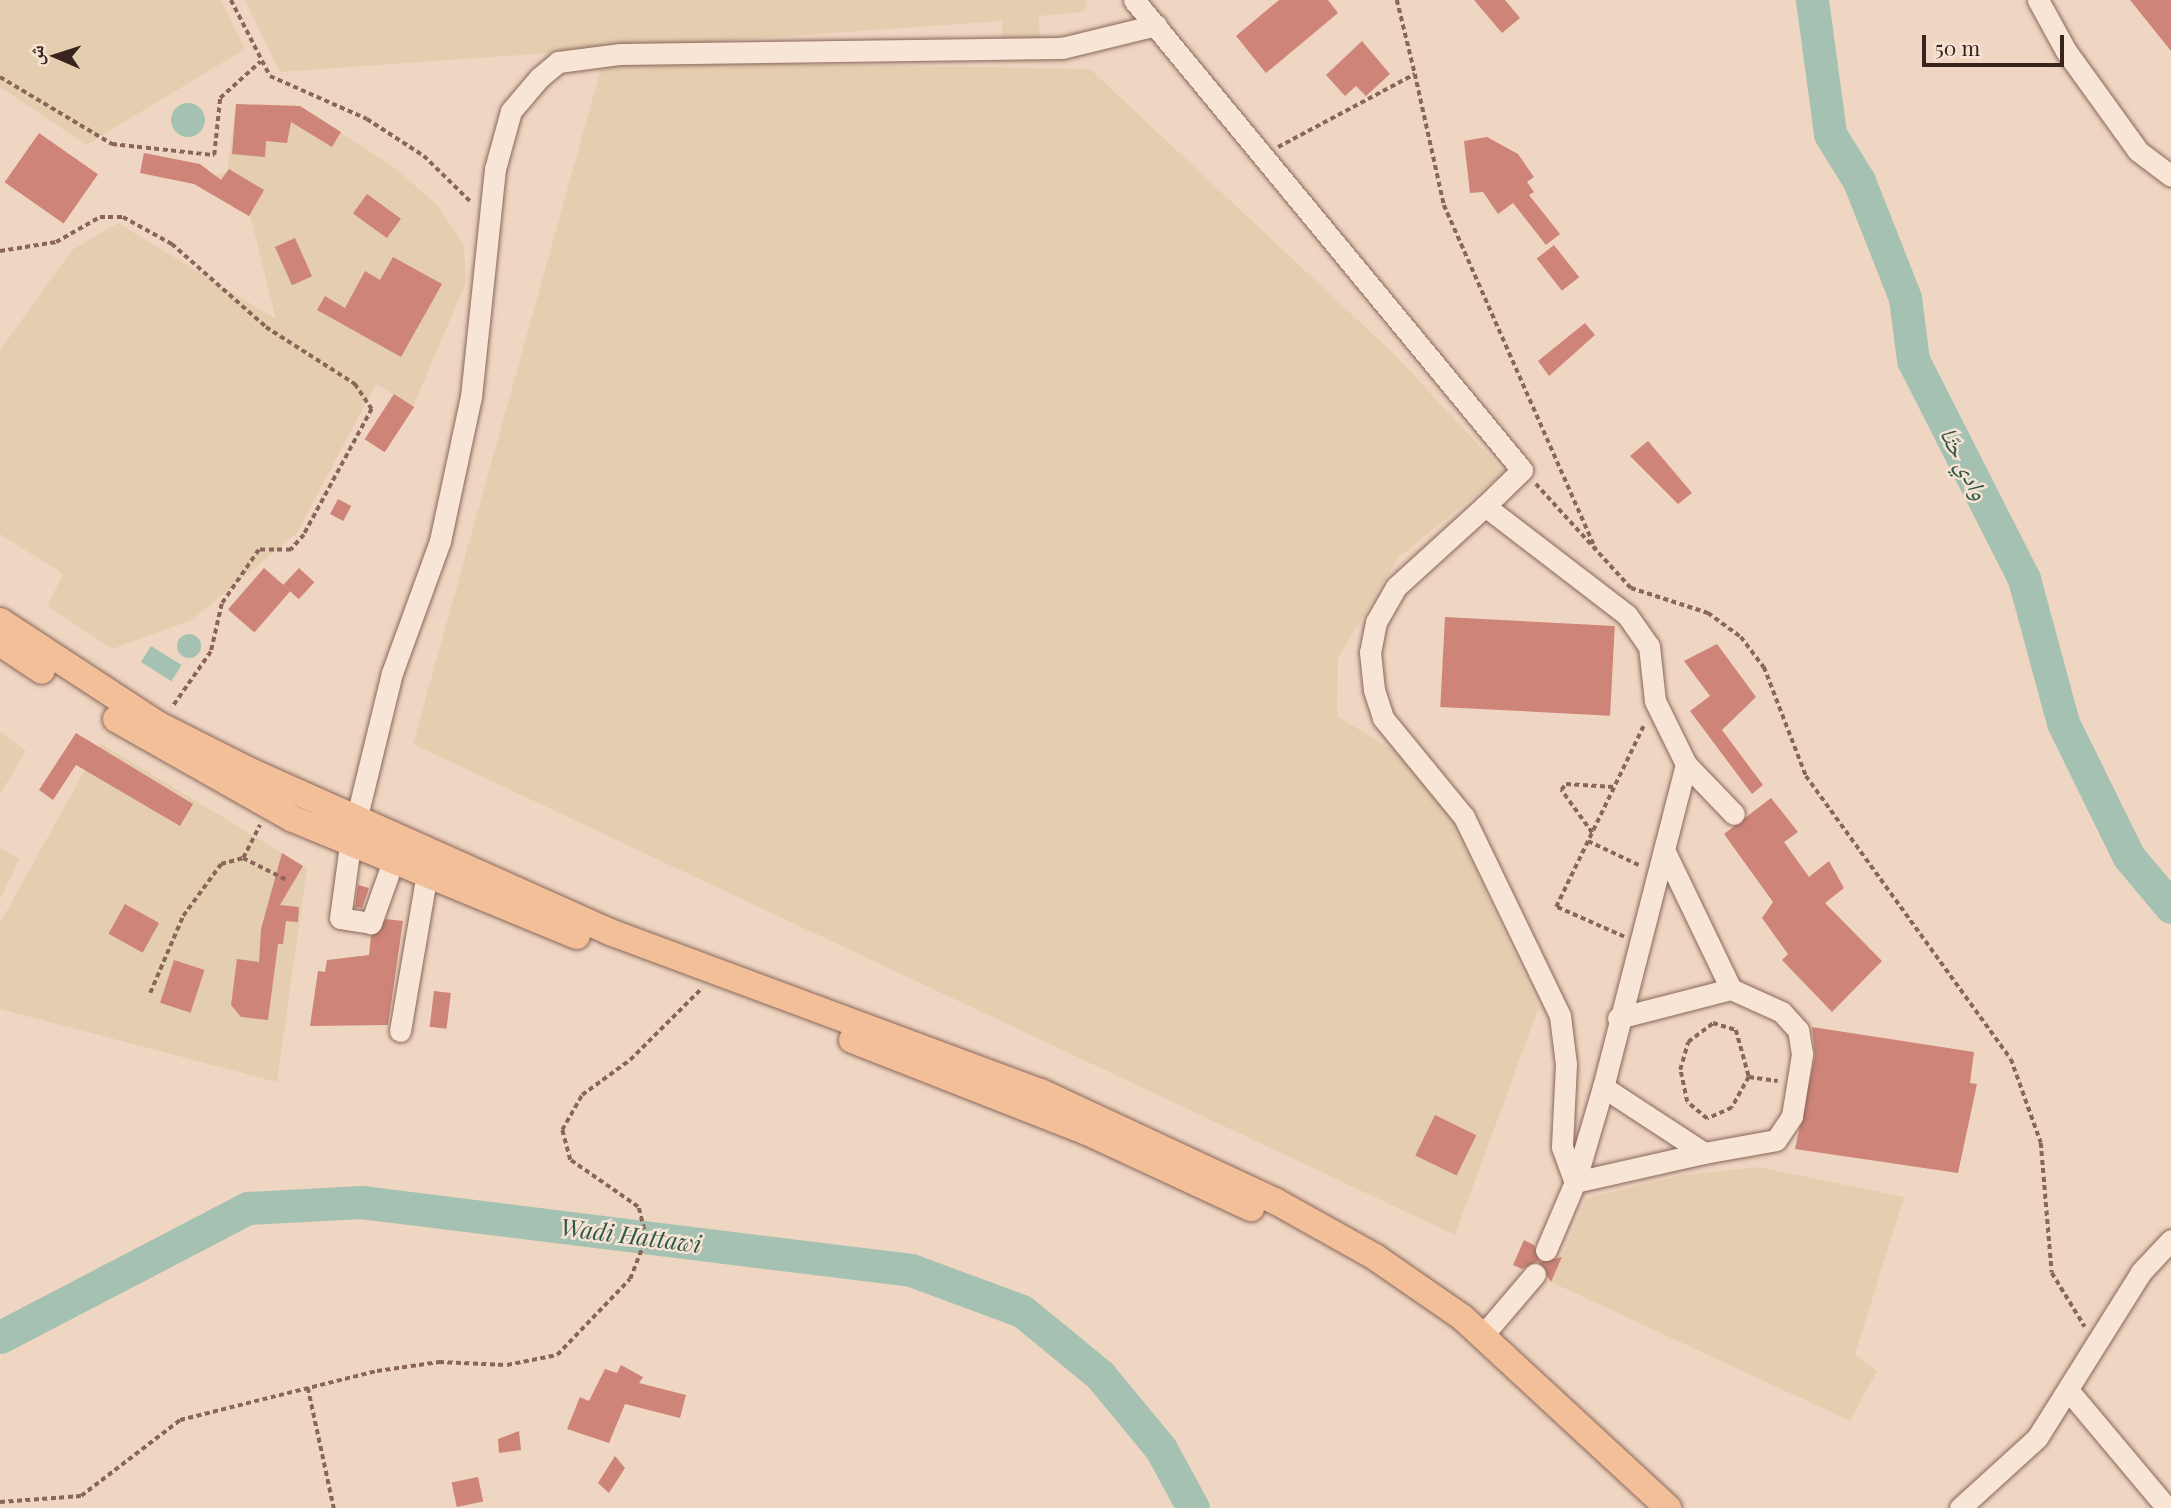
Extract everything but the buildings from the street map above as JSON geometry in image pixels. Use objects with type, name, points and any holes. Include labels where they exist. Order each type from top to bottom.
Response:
[{"type":"main road","points":[[0,621],[159,725],[356,818],[610,932],[1016,1082],[1149,1139],[1365,1251],[1483,1335],[1668,1508]]},
{"type":"main road","points":[[0,643],[148,740],[270,807],[350,845],[426,879],[1024,1105],[1275,1220],[1449,1329],[1642,1508]]},
{"type":"street","points":[[1134,0],[1266,153],[1522,470],[1396,587],[1376,622],[1370,652],[1374,690],[1382,718],[1464,817],[1560,1016],[1566,1064],[1562,1147],[1575,1182]]},
{"type":"street","points":[[2038,0],[2066,51],[2138,151],[2171,176]]},
{"type":"street","points":[[392,864],[371,923],[340,918],[350,845],[392,673],[440,541],[471,397],[492,223],[495,169],[511,111],[558,62],[835,47],[1062,48],[1156,25]]},
{"type":"street","points":[[1485,506],[1627,615],[1649,646],[1655,701],[1686,764],[1734,814]]},
{"type":"street","points":[[1546,1250],[1575,1182],[1603,1087],[1636,942],[1686,764]]},
{"type":"street","points":[[1664,850],[1731,989]]},
{"type":"street","points":[[400,1031],[426,879]]},
{"type":"street","points":[[1575,1182],[1776,1140],[1792,1116],[1801,1055],[1798,1030],[1782,1012],[1731,989],[1618,1018]]},
{"type":"street","points":[[1603,1087],[1704,1153]]},
{"type":"street","points":[[1960,1508],[2038,1438],[2095,1342],[2141,1272],[2171,1240]]},
{"type":"street","points":[[1483,1335],[1535,1275]]},
{"type":"street","points":[[2068,1390],[2166,1508]]},
{"type":"path","points":[[231,0],[260,62],[270,76],[367,119],[424,156],[492,223]]},
{"type":"path","points":[[1397,0],[1444,205],[1598,555]]},
{"type":"path","points":[[0,77],[112,144],[214,155],[220,98],[260,62]]},
{"type":"path","points":[[1266,153],[1415,74]]},
{"type":"path","points":[[0,251],[56,242],[100,218],[123,217],[172,244],[266,327],[355,384],[372,409],[304,535],[291,551],[259,550],[222,604],[211,652],[159,725]]},
{"type":"path","points":[[1522,470],[1631,588],[1708,613],[1741,637],[1781,700],[1806,776],[1947,976],[1991,1026],[2041,1143],[2052,1273],[2095,1342]]},
{"type":"path","points":[[1636,942],[1556,907],[1655,701]]},
{"type":"path","points":[[1592,833],[1561,790],[1566,784],[1614,787]]},
{"type":"path","points":[[243,858],[270,807]]},
{"type":"path","points":[[1588,841],[1655,873]]},
{"type":"path","points":[[150,993],[196,898],[221,864],[243,858],[287,880]]},
{"type":"path","points":[[0,1502],[82,1496],[180,1420],[308,1388],[439,1362],[507,1365],[557,1355],[630,1279],[646,1238],[638,1207],[570,1160],[562,1130],[582,1095],[630,1060],[706,984]]},
{"type":"path","points":[[1713,1023],[1724,1023],[1745,1043],[1749,1077],[1732,1108],[1707,1119],[1680,1086],[1688,1042],[1713,1023]]},
{"type":"path","points":[[308,1388],[334,1508]]},
{"type":"shaded area","points":[[0,0],[221,0],[245,49],[86,145],[0,87]]},
{"type":"shaded area","points":[[245,0],[1085,0],[1087,5],[1083,12],[1039,16],[1040,38],[1003,42],[1002,21],[280,72]]},
{"type":"shaded area","points":[[603,61],[1090,69],[1394,354],[1504,472],[1398,558],[1338,658],[1337,716],[1402,756],[1453,822],[1539,1007],[1455,1235],[413,744]]},
{"type":"shaded area","points":[[188,103],[200,108],[205,120],[200,132],[188,137],[176,132],[171,120],[176,108]]},
{"type":"shaded area","points":[[236,104],[300,106],[395,168],[437,205],[464,245],[466,282],[413,407],[376,384],[297,533],[192,620],[112,649],[47,606],[63,574],[0,534],[0,350],[72,250],[118,223],[276,319],[251,218],[205,190],[213,176],[227,172]]},
{"type":"shaded area","points":[[189,634],[198,637],[201,646],[198,655],[189,658],[180,655],[177,646],[180,637]]},
{"type":"shaded area","points":[[151,646],[182,665],[171,681],[141,662]]},
{"type":"shaded area","points":[[0,731],[26,751],[0,794]]},
{"type":"shaded area","points":[[100,743],[307,868],[277,1082],[0,1009],[0,923]]},
{"type":"shaded area","points":[[0,848],[20,859],[0,899]]},
{"type":"shaded area","points":[[1758,1167],[1904,1197],[1855,1354],[1877,1371],[1850,1421],[1551,1282],[1587,1198],[1682,1175]]},
{"type":"waterway","name":"وادي حتّا","points":[[1812,0],[1830,134],[1859,181],[1905,298],[1913,360],[2024,579],[2063,723],[2129,857],[2171,907]]},
{"type":"waterway","name":"Wadi Hattawi","points":[[0,1337],[248,1208],[361,1202],[911,1270],[1022,1311],[1100,1375],[1161,1449],[1193,1508]]}]
